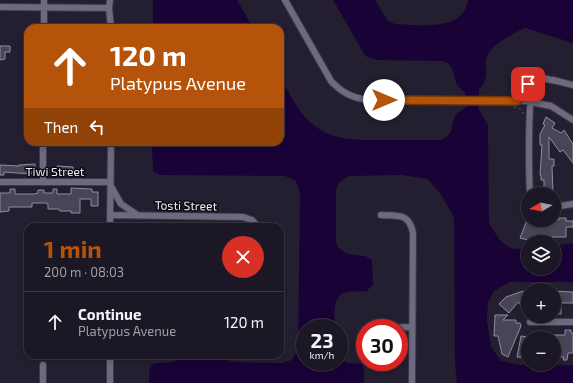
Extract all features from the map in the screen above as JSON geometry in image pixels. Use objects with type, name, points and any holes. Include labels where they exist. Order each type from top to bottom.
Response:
[{"type":"street","points":[[44,0],[44,24]]},
{"type":"street","points":[[110,0],[111,24]]},
{"type":"street","points":[[285,0],[327,75],[342,92],[359,99],[368,100],[532,102],[554,108],[573,120]]},
{"type":"street","points":[[0,7],[109,8]]},
{"type":"street","points":[[517,101],[533,76],[573,85]]},
{"type":"street","points":[[530,187],[530,121],[532,87],[536,80],[543,79],[556,81]]},
{"type":"street","points":[[43,146],[43,182]]},
{"type":"street","points":[[110,223],[111,146]]},
{"type":"street","name":"Tiwi Street","points":[[0,182],[110,183]]},
{"type":"street","points":[[110,183],[120,204],[137,215]]},
{"type":"street","points":[[561,207],[573,204]]},
{"type":"street","name":"Tosti Street","points":[[110,215],[243,217],[252,220],[255,223]]},
{"type":"street","points":[[381,215],[399,216],[405,218],[411,225],[412,383]]},
{"type":"street","points":[[561,322],[573,322]]},
{"type":"street","points":[[408,327],[412,327]]},
{"type":"street","points":[[110,359],[110,383]]},
{"type":"street","points":[[43,365],[43,383]]},
{"type":"path","points":[[512,107],[520,109],[525,116]]},
{"type":"shaded area","points":[[153,0],[237,0],[251,24],[153,24]]},
{"type":"shaded area","points":[[333,0],[375,0],[388,21],[395,24],[427,25],[449,22],[458,17],[465,10],[468,0],[573,0],[573,43],[525,28],[494,46],[486,59],[485,80],[479,90],[479,110],[488,125],[489,223],[499,239],[506,245],[513,249],[521,248],[521,275],[561,275],[561,245],[573,243],[573,282],[510,282],[494,291],[488,303],[487,321],[491,347],[501,361],[521,365],[521,371],[561,371],[561,365],[573,365],[573,383],[457,383],[455,364],[454,217],[442,196],[428,179],[402,175],[349,176],[339,183],[336,190],[336,241],[338,247],[348,254],[365,256],[372,260],[373,284],[367,291],[347,292],[338,297],[335,307],[335,319],[298,319],[300,193],[296,181],[285,176],[159,175],[153,171],[152,146],[284,146],[284,84],[306,118],[324,132],[333,136],[365,140],[440,140],[449,135],[456,114],[466,107],[465,92],[457,85],[452,69],[449,65],[442,61],[378,60],[367,57]]},
{"type":"shaded area","points":[[296,353],[296,371],[348,371],[348,363],[356,364],[356,371],[364,371],[364,383],[149,383],[149,371],[152,364],[174,362],[178,359],[227,359],[229,361],[235,362],[282,363],[292,360]]},
{"type":"building","points":[[0,46],[10,46],[10,52],[5,52],[5,59],[0,60]]},
{"type":"building","points":[[546,117],[555,123],[552,128],[561,133],[564,130],[573,144],[573,163],[563,150],[560,152],[549,137],[549,159],[554,159],[554,166],[552,166],[553,187],[544,187],[544,180],[541,180],[540,175],[542,145],[540,145],[540,134],[545,125],[543,124]]},
{"type":"building","points":[[35,164],[35,173],[4,172],[4,175],[0,175],[0,165],[19,166]]},
{"type":"building","points":[[57,166],[73,167],[73,171],[68,171],[68,174],[57,174]]},
{"type":"building","points":[[71,188],[92,189],[92,192],[98,192],[98,206],[91,206],[91,199],[80,199],[80,213],[60,211],[59,209],[48,209],[48,204],[46,203],[32,203],[32,207],[9,207],[9,211],[0,212],[0,193],[10,193],[10,189],[15,189],[15,194],[34,194],[38,193],[38,190],[44,190],[44,193],[53,193],[53,189],[57,189],[57,194],[71,194]]},
{"type":"building","points":[[561,218],[566,218],[566,221],[573,221],[573,227],[566,227],[566,237],[561,237],[561,235],[521,235],[524,227],[561,227]]},
{"type":"building","points":[[561,291],[573,292],[573,303],[561,303]]},
{"type":"building","points":[[521,292],[521,305],[518,302],[509,313],[499,304],[506,297]]},
{"type":"building","points":[[495,315],[508,315],[503,320],[516,320],[516,323],[520,323],[521,326],[508,357],[502,354],[498,336],[494,336]]},
{"type":"building","points":[[565,330],[571,330],[571,333],[573,333],[573,353],[568,353],[567,360],[563,360],[564,357],[561,357],[561,335],[565,335]]},
{"type":"building","points":[[521,336],[521,357],[517,357]]},
{"type":"route","points":[[384,100],[517,101],[528,84]]}]
